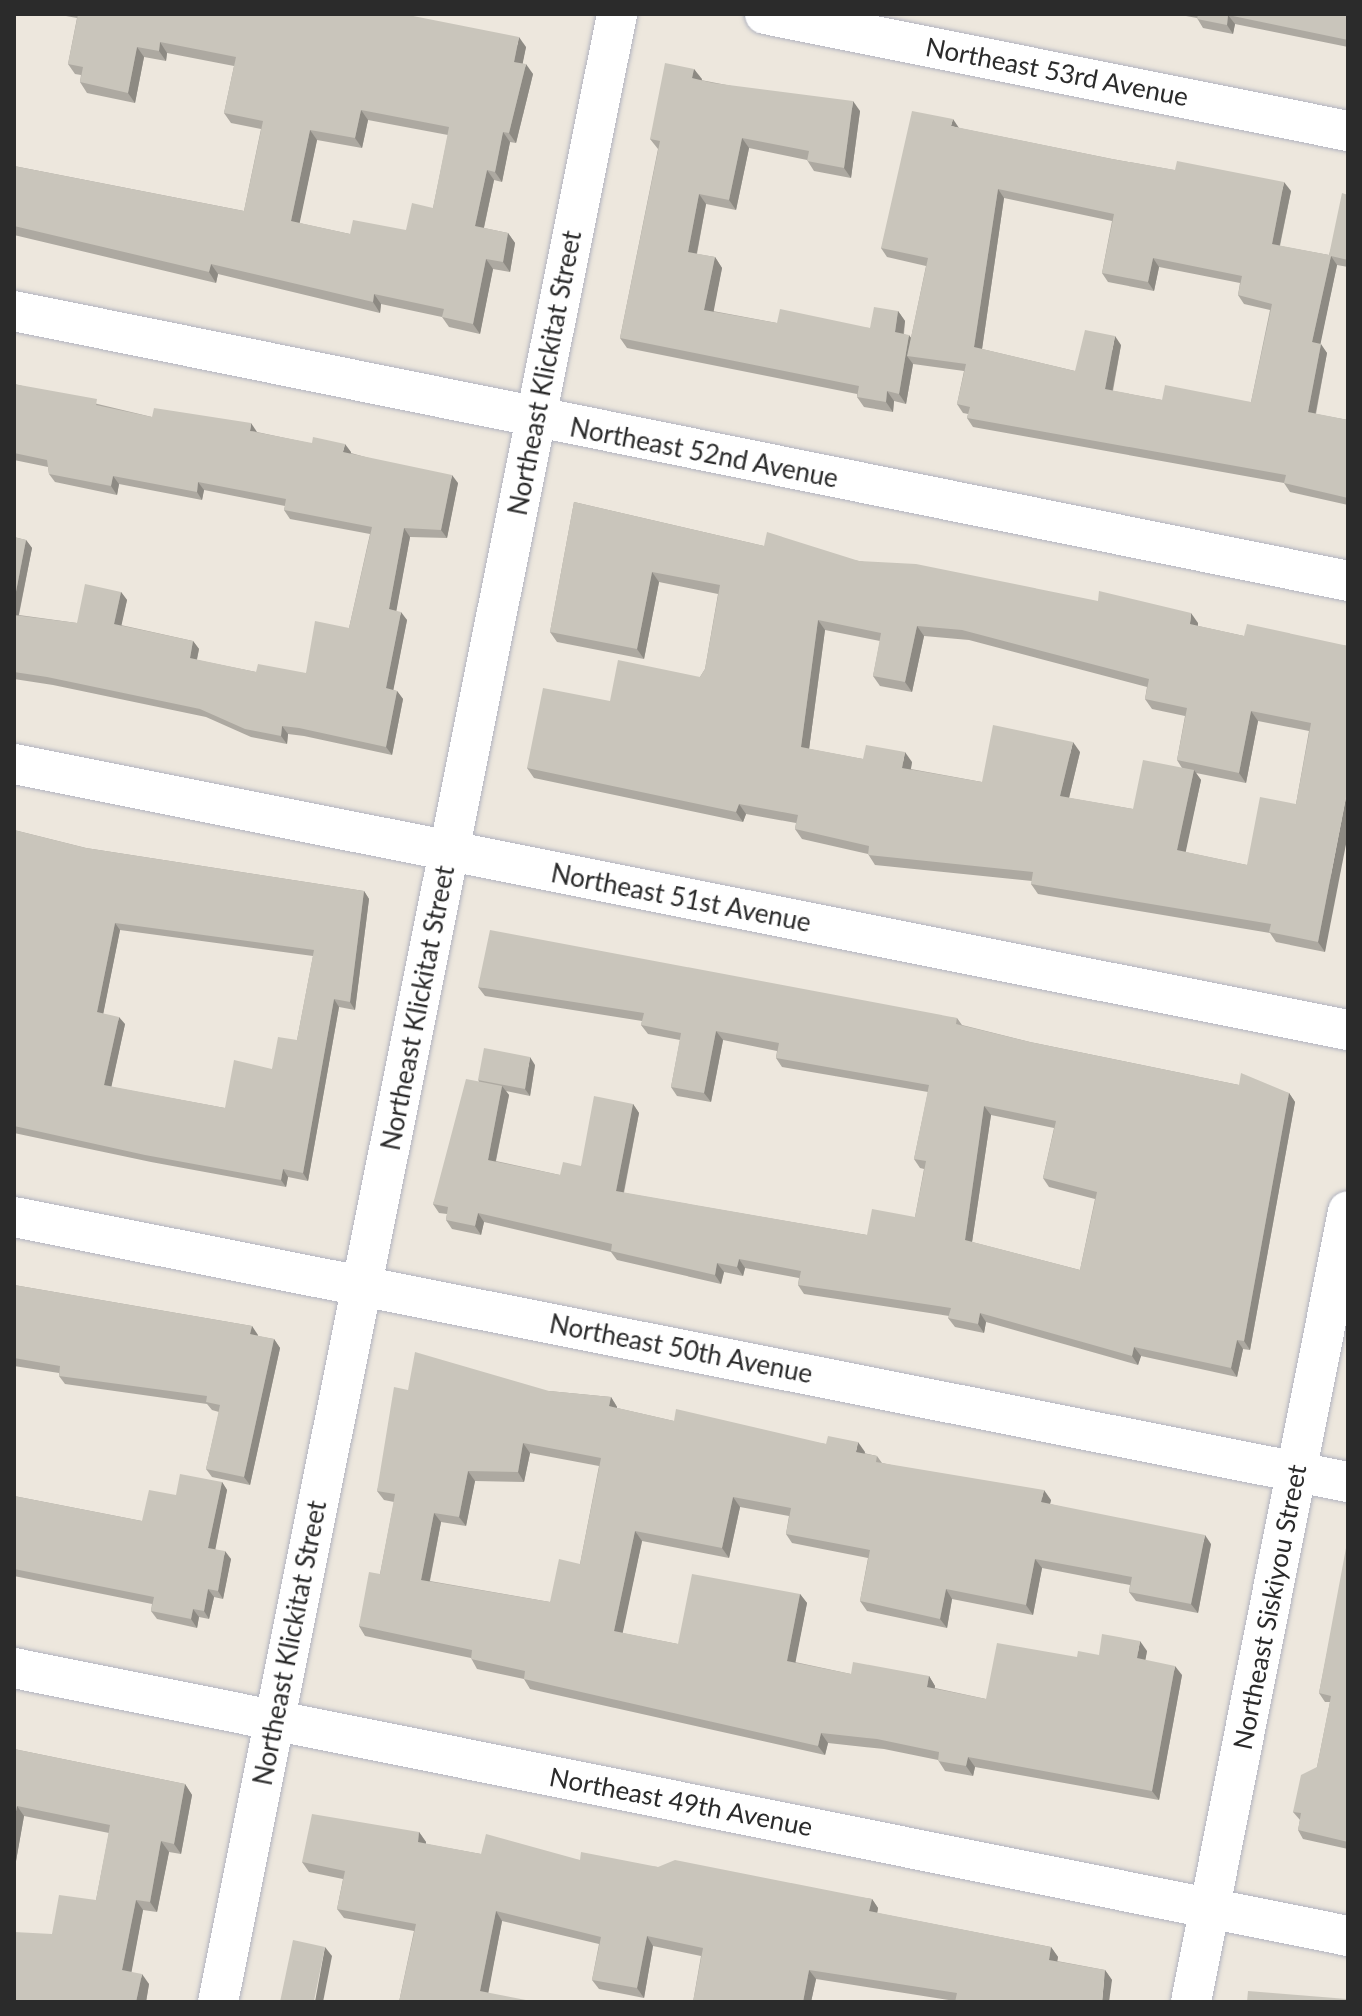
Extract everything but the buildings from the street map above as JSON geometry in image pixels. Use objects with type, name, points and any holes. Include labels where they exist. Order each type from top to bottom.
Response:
[{"type":"street","name":"Northeast Klickitat Street","points":[[218,2002],[617,14]]},
{"type":"street","name":"Northeast 53rd Avenue","points":[[765,14],[1348,131]]},
{"type":"street","name":"Northeast 52nd Avenue","points":[[14,311],[1348,581]]},
{"type":"street","name":"Northeast 51st Avenue","points":[[14,764],[1348,1030]]},
{"type":"street","name":"Northeast Siskiyou Street","points":[[1191,2002],[1348,1211]]},
{"type":"street","name":"Northeast 50th Avenue","points":[[14,1217],[1348,1482]]},
{"type":"street","name":"Northeast 49th Avenue","points":[[14,1668],[1348,1936]]}]
